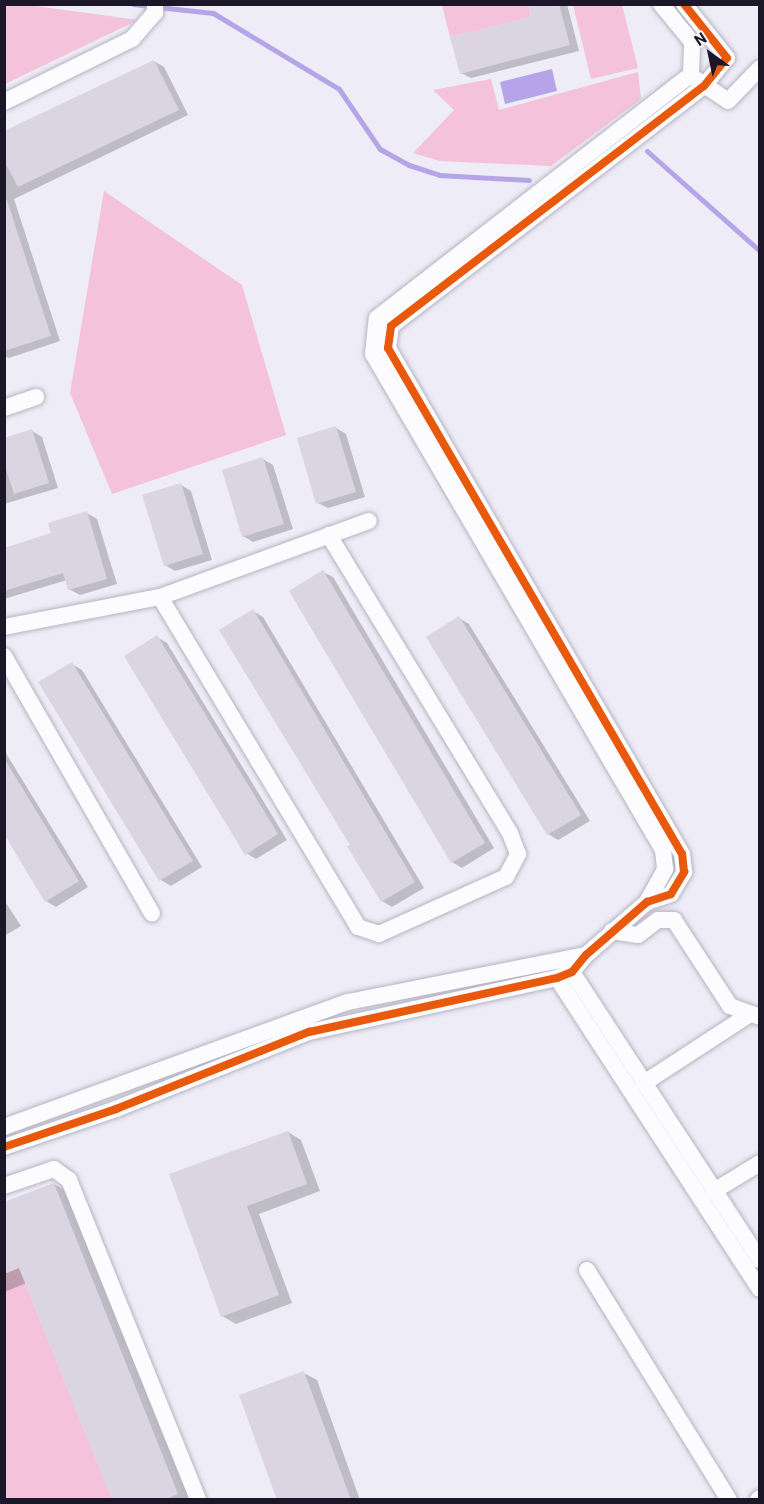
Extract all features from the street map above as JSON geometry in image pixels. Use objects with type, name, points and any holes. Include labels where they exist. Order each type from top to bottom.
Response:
[{"type":"street","points":[[4,102],[132,39],[155,13],[155,4]]},
{"type":"street","points":[[661,4],[692,42],[691,74],[704,86],[728,101],[758,74]]},
{"type":"street","points":[[4,1147],[116,1109],[309,1032],[565,975],[647,902],[671,894],[684,872],[682,854],[388,348],[391,326],[704,86],[727,58],[684,4]]},
{"type":"street","points":[[647,902],[665,869],[663,850],[373,354],[377,318],[691,74]]},
{"type":"street","points":[[4,408],[36,397]]},
{"type":"street","points":[[4,627],[160,597],[369,521]]},
{"type":"street","points":[[160,597],[358,927],[379,934],[506,877],[518,854],[510,832],[329,535]]},
{"type":"street","points":[[4,656],[152,913]]},
{"type":"street","points":[[612,931],[638,935],[658,920],[674,920],[730,1006],[755,1016]]},
{"type":"street","points":[[4,1127],[348,1002],[586,955]]},
{"type":"street","points":[[565,975],[644,1083],[759,1260]]},
{"type":"street","points":[[565,975],[759,1289]]},
{"type":"street","points":[[644,1083],[755,1016]]},
{"type":"street","points":[[714,1191],[759,1163]]},
{"type":"street","points":[[4,1186],[54,1169],[69,1180],[198,1500]]},
{"type":"street","points":[[586,1270],[729,1500]]},
{"type":"shaded area","points":[[5,4],[29,5],[138,20],[5,84]]},
{"type":"shaded area","points":[[442,5],[528,5],[531,17],[450,37]]},
{"type":"shaded area","points":[[573,5],[622,5],[638,68],[591,79]]},
{"type":"shaded area","points":[[552,69],[557,91],[505,104],[500,82]]},
{"type":"shaded area","points":[[638,72],[641,99],[551,166],[440,161],[413,153],[454,110],[433,90],[491,79],[499,110]]},
{"type":"shaded area","points":[[104,191],[242,285],[286,435],[112,494],[70,393]]},
{"type":"shaded area","points":[[19,1268],[112,1499],[5,1500],[5,1274]]},
{"type":"building","points":[[528,4],[559,4],[570,45],[460,74],[450,37],[531,17]]},
{"type":"building","points":[[154,60],[179,110],[18,187],[4,161],[4,131]]},
{"type":"building","points":[[7,200],[51,336],[4,351],[4,201]]},
{"type":"building","points":[[336,426],[356,492],[316,504],[297,438]]},
{"type":"building","points":[[32,429],[49,483],[14,494],[4,463],[4,438]]},
{"type":"building","points":[[263,457],[284,524],[242,537],[222,470]]},
{"type":"building","points":[[181,483],[203,554],[164,566],[142,495]]},
{"type":"building","points":[[87,511],[107,579],[68,590],[63,573],[4,591],[4,548],[51,533],[48,523]]},
{"type":"building","points":[[323,570],[485,843],[451,863],[289,591]]},
{"type":"building","points":[[253,609],[415,882],[381,902],[347,846],[350,845],[219,630]]},
{"type":"building","points":[[459,616],[581,815],[547,835],[426,637]]},
{"type":"building","points":[[157,635],[278,834],[245,855],[124,656]]},
{"type":"building","points":[[72,662],[193,861],[159,881],[38,682]]},
{"type":"building","points":[[4,758],[79,881],[45,902],[4,834]]},
{"type":"building","points":[[288,1131],[307,1184],[247,1206],[279,1295],[221,1317],[169,1174]]},
{"type":"building","points":[[54,1183],[178,1494],[164,1500],[112,1500],[19,1268],[4,1274],[4,1202]]},
{"type":"building","points":[[304,1371],[351,1500],[277,1500],[239,1395]]},
{"type":"waterway","points":[[133,4],[150,6]]},
{"type":"waterway","points":[[158,7],[213,13],[339,89],[380,149],[409,165],[439,175],[529,180]]},
{"type":"waterway","points":[[647,151],[760,251]]},
{"type":"cycle path","points":[[4,1147],[116,1109],[309,1032],[557,978],[572,972],[586,955],[647,902],[671,894],[684,872],[682,854],[388,348],[391,326],[704,86],[727,58],[684,4]]}]
